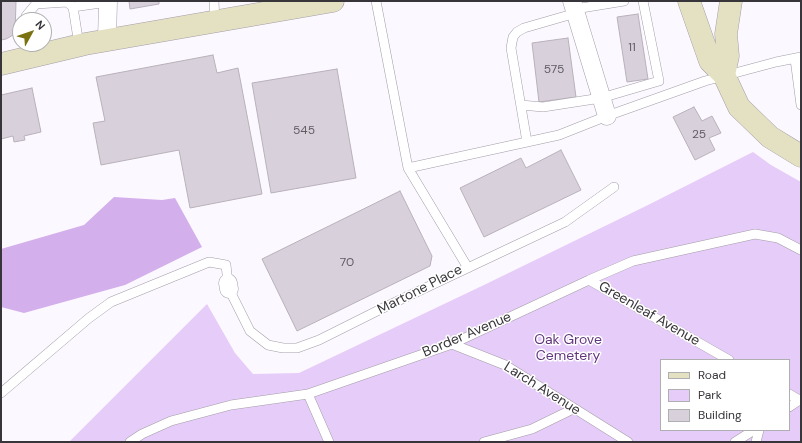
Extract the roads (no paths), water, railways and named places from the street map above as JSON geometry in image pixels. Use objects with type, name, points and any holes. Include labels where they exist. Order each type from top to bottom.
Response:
[{"type":"main road","points":[[1,64],[28,54],[107,40],[214,11],[250,12],[333,1]]},
{"type":"main road","points":[[689,1],[710,61],[724,75],[739,107],[770,137],[801,156]]},
{"type":"main road","points":[[724,75],[728,56],[726,34],[731,1]]},
{"type":"street","points":[[107,40],[108,1]]},
{"type":"street","points":[[574,8],[607,116]]},
{"type":"lane","points":[[73,7],[108,1]]},
{"type":"lane","name":"Martone Place","points":[[1,393],[89,318],[111,302],[209,262],[226,265],[229,286],[250,331],[268,345],[283,348],[297,348],[319,340],[468,268],[408,168],[376,1]]},
{"type":"lane","points":[[527,142],[511,48],[513,37],[517,32],[524,28],[574,8],[624,1]]},
{"type":"lane","points":[[521,105],[543,106],[601,98],[658,81],[643,1]]},
{"type":"lane","points":[[29,12],[36,4],[67,2],[73,7],[79,46]]},
{"type":"lane","points":[[408,168],[559,135],[705,81],[724,75],[798,58],[801,105]]},
{"type":"lane","points":[[468,268],[565,222],[614,187]]},
{"type":"lane","name":"Border Avenue","points":[[130,442],[142,434],[171,421],[232,405],[308,394],[452,344],[633,261],[755,234],[778,238],[801,250]]},
{"type":"lane","name":"Greenleaf Avenue","points":[[589,280],[727,359]]},
{"type":"lane","name":"Larch Avenue","points":[[452,344],[505,365],[573,409],[628,442]]},
{"type":"lane","points":[[308,394],[329,442]]},
{"type":"lane","points":[[790,395],[800,400],[790,406]]},
{"type":"lane","points":[[484,442],[532,429],[573,409]]},
{"type":"lane","points":[[735,442],[752,431]]},
{"type":"lane","points":[[756,442],[759,431]]},
{"type":"park label","name":"Oak Grove Cemetery","points":[[568,348]]}]
